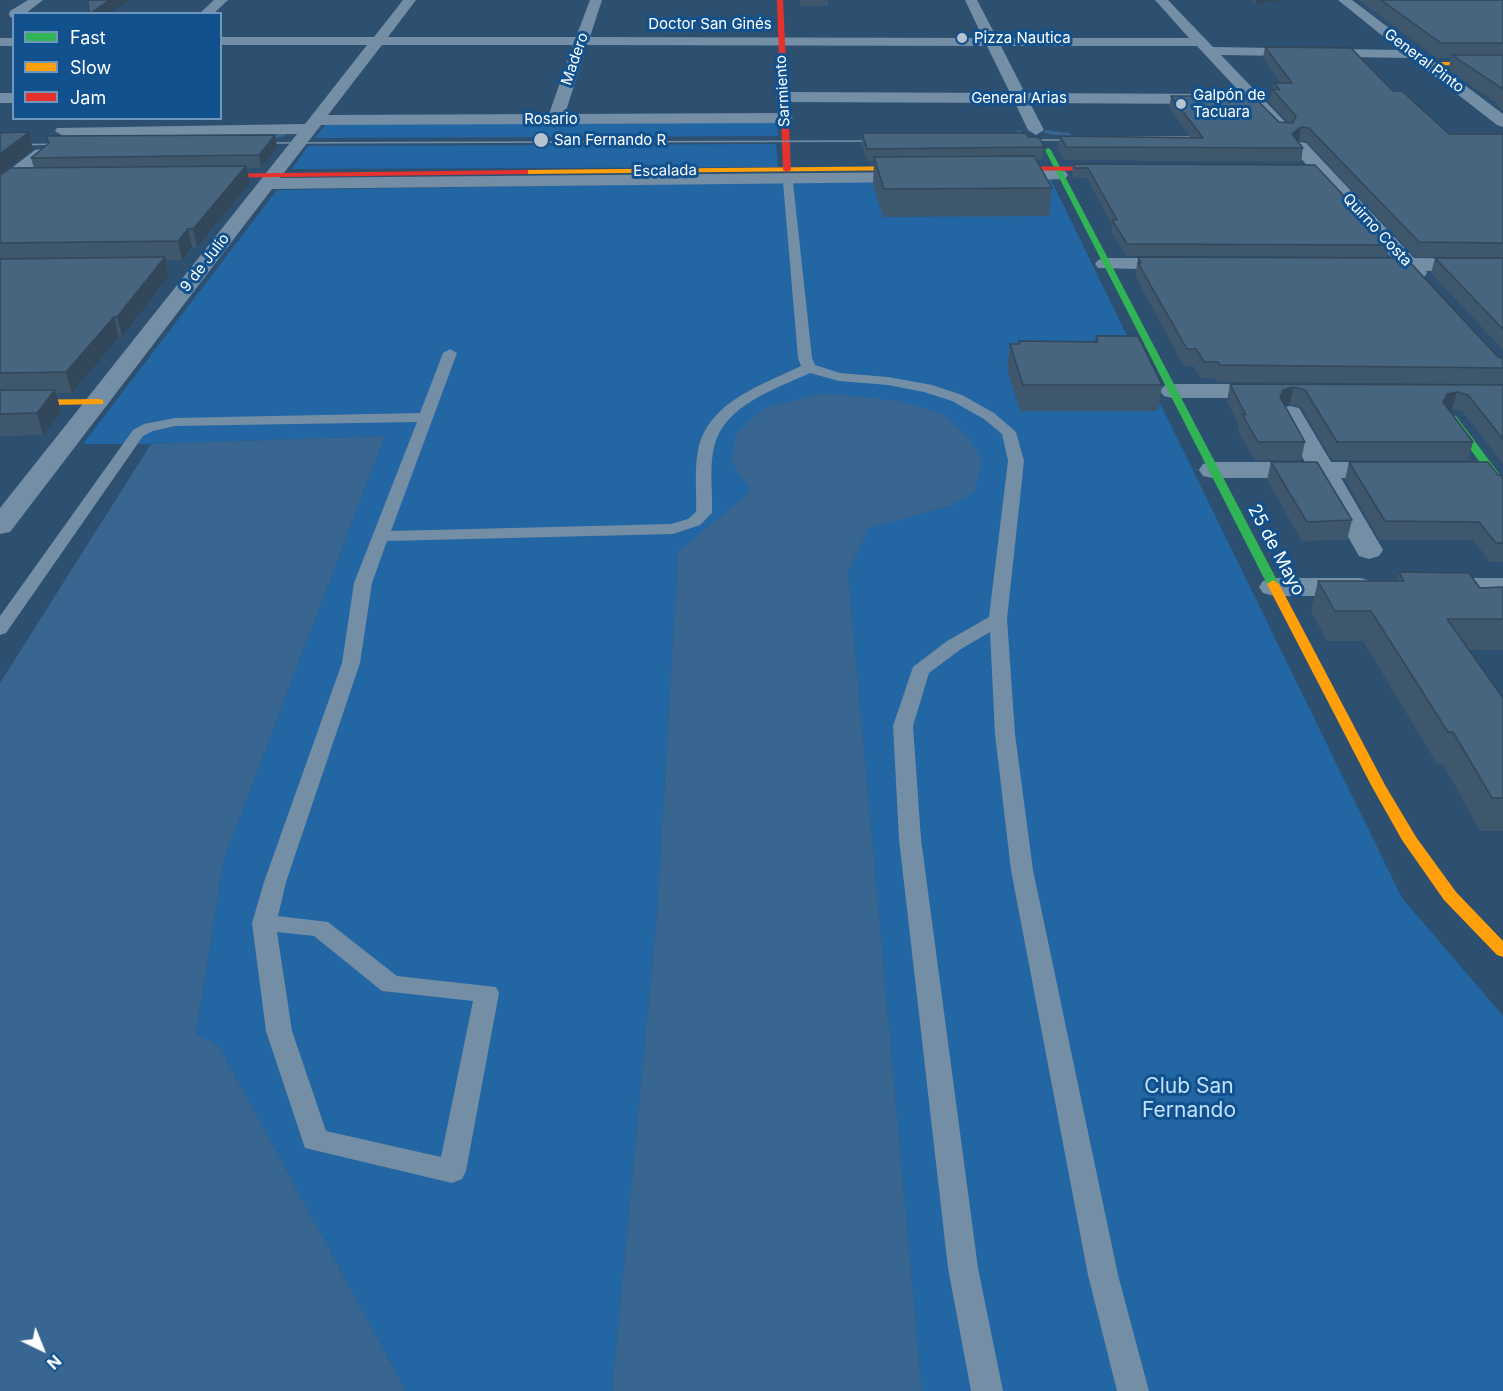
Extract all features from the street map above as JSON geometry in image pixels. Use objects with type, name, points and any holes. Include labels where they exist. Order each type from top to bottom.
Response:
[{"type":"street","points":[[17,12],[37,0]]},
{"type":"street","points":[[207,12],[222,0]]},
{"type":"street","name":"9 de Julio","points":[[0,526],[99,402],[200,268],[410,0]]},
{"type":"street","name":"Madero","points":[[555,119],[596,0]]},
{"type":"street","name":"Sarmiento","points":[[780,0],[788,177]]},
{"type":"street","points":[[971,0],[1036,130]]},
{"type":"street","points":[[1161,0],[1284,130]]},
{"type":"street","name":"General Pinto","points":[[1344,0],[1503,122]]},
{"type":"street","name":"Doctor San Ginés","points":[[222,41],[993,41],[1416,54]]},
{"type":"street","points":[[1429,64],[1503,64]]},
{"type":"street","name":"General Arias","points":[[784,97],[1255,100]]},
{"type":"street","name":"Rosario","points":[[75,120],[59,134],[314,124],[555,119],[785,118]]},
{"type":"street","name":"25 de Mayo","points":[[1046,146],[1105,264],[1377,785],[1410,840],[1450,896],[1503,951]]},
{"type":"street","name":"Quirno Costa","points":[[1300,147],[1432,290]]},
{"type":"street","points":[[12,176],[40,154]]},
{"type":"street","points":[[981,172],[1128,168]]},
{"type":"street","points":[[1296,168],[1320,168]]},
{"type":"street","name":"Escalada","points":[[189,176],[270,179],[788,177],[934,172]]},
{"type":"street","points":[[1105,264],[1198,264]]},
{"type":"street","points":[[1350,264],[1503,265]]},
{"type":"street","points":[[177,268],[200,268]]},
{"type":"street","points":[[1172,391],[1296,403],[1323,470],[1369,550]]},
{"type":"street","points":[[0,403],[99,402]]},
{"type":"street","points":[[1452,418],[1497,478]]},
{"type":"street","points":[[1212,470],[1419,470]]},
{"type":"street","points":[[1455,470],[1497,478]]},
{"type":"street","points":[[1274,587],[1503,587]]},
{"type":"lane","points":[[788,177],[805,358],[809,368],[818,373],[838,377],[888,381],[927,388],[957,398],[989,416],[1009,432],[1016,461],[998,619],[1005,734],[1022,870],[1103,1275],[1133,1391]]},
{"type":"lane","points":[[264,923],[320,928],[391,985],[487,993],[452,1171],[315,1140],[279,1031],[264,923],[275,882],[351,663],[363,583],[450,353]]},
{"type":"lane","points":[[382,536],[673,529],[694,522],[704,513],[706,448],[711,431],[724,414],[750,397],[809,368]]},
{"type":"lane","points":[[0,629],[138,433],[149,427],[175,422],[426,417]]},
{"type":"lane","points":[[987,1391],[963,1268],[910,839],[903,726],[920,671],[954,645],[998,619]]},
{"type":"path","points":[[627,144],[628,135]]},
{"type":"green space","points":[[776,120],[778,136],[315,138],[328,122]]},
{"type":"green space","points":[[776,144],[778,167],[292,169],[308,146]]},
{"type":"green space","name":"Club San Fernando","points":[[1050,178],[1402,898],[1503,1016],[1503,1391],[922,1391],[848,572],[869,527],[950,506],[731,461],[751,491],[678,553],[657,913],[612,1391],[406,1391],[219,1046],[196,1035],[224,859],[385,436],[151,444],[83,444],[277,190]]},
{"type":"shaded area","points":[[824,393],[899,401],[943,414],[968,437],[982,460],[975,491],[950,506],[869,528],[848,572],[922,1391],[612,1391],[657,913],[678,552],[751,491],[731,461],[737,433],[764,408]]},
{"type":"shaded area","points":[[385,436],[224,859],[196,1034],[219,1046],[406,1391],[0,1391],[0,683],[151,444]]},
{"type":"building","points":[[88,0],[110,0],[92,12],[89,12]]},
{"type":"building","points":[[1381,0],[1503,0],[1503,43],[1441,43]]},
{"type":"building","points":[[1265,47],[1351,48],[1393,91],[1402,91],[1449,134],[1503,134],[1503,243],[1419,242],[1309,128],[1301,127],[1292,134],[1303,148],[1066,147],[1060,136],[1203,138],[1171,96],[1253,96],[1279,122],[1293,123],[1296,116],[1272,89],[1280,90],[1274,83],[1292,83]]},
{"type":"building","points":[[1452,55],[1503,55],[1503,89]]},
{"type":"building","points":[[29,132],[0,154],[0,133]]},
{"type":"building","points":[[862,133],[1026,133],[1028,137],[1039,137],[1044,147],[867,149]]},
{"type":"building","points":[[275,135],[259,155],[31,158],[49,143],[46,136]]},
{"type":"building","points":[[1034,156],[1052,188],[884,189],[874,157]]},
{"type":"building","points":[[1073,164],[1315,165],[1390,245],[1127,244],[1112,220],[1117,220],[1088,168],[1075,168]]},
{"type":"building","points":[[246,166],[193,229],[188,229],[178,241],[0,243],[0,175],[11,168]]},
{"type":"building","points":[[165,257],[117,317],[114,317],[66,372],[0,373],[0,259]]},
{"type":"building","points":[[1138,257],[1406,258],[1498,357],[1503,358],[1503,368],[1220,365],[1218,362],[1204,362],[1196,349],[1187,349],[1138,263],[1141,263]]},
{"type":"building","points":[[1435,258],[1503,258],[1503,329]]},
{"type":"building","points":[[1096,336],[1138,336],[1162,385],[1023,385],[1010,344],[1020,344],[1019,341],[1098,342]]},
{"type":"building","points":[[1230,384],[1503,385],[1503,439],[1468,395],[1457,392],[1447,394],[1443,402],[1473,442],[1337,442],[1305,390],[1293,387],[1283,390],[1280,397],[1305,442],[1258,442],[1242,414],[1246,415]]},
{"type":"building","points":[[0,390],[55,390],[37,413],[0,414]]},
{"type":"building","points":[[1271,462],[1317,462],[1352,520],[1307,522]]},
{"type":"building","points":[[1349,462],[1488,462],[1498,475],[1503,476],[1503,543],[1496,543],[1479,522],[1385,521]]},
{"type":"building","points":[[1399,572],[1469,573],[1480,588],[1503,587],[1503,619],[1447,619],[1503,698],[1503,798],[1492,798],[1453,732],[1448,732],[1371,611],[1335,611],[1318,581],[1404,581]]},
{"type":"waterway","points":[[1004,136],[1021,132]]},
{"type":"waterway","points":[[1046,132],[1069,135]]},
{"type":"waterway","points":[[272,138],[284,134]]},
{"type":"tram line","points":[[1122,137],[1206,137]]},
{"type":"tram line","points":[[1023,140],[1077,140]]},
{"type":"tram line","points":[[261,143],[879,141]]},
{"type":"tram line","points":[[0,145],[63,144]]},
{"type":"traffic: fast","points":[[1048,150],[1273,584]]},
{"type":"traffic: fast","points":[[1452,418],[1503,486]]},
{"type":"traffic: slow","points":[[1429,64],[1503,64]]},
{"type":"traffic: slow","points":[[525,172],[919,168]]},
{"type":"traffic: slow","points":[[0,403],[99,402]]},
{"type":"traffic: slow","points":[[1273,584],[1378,785],[1410,840],[1450,896],[1503,951]]},
{"type":"traffic: jam","points":[[780,0],[787,170]]},
{"type":"traffic: jam","points":[[995,168],[1117,169]]},
{"type":"traffic: jam","points":[[203,176],[525,172]]},
{"type":"place","name":"Pizza Nautica","points":[[962,38]]},
{"type":"place","name":"Galpón de Tacuara","points":[[1181,104]]},
{"type":"place","name":"San Fernando R","points":[[541,140]]}]
